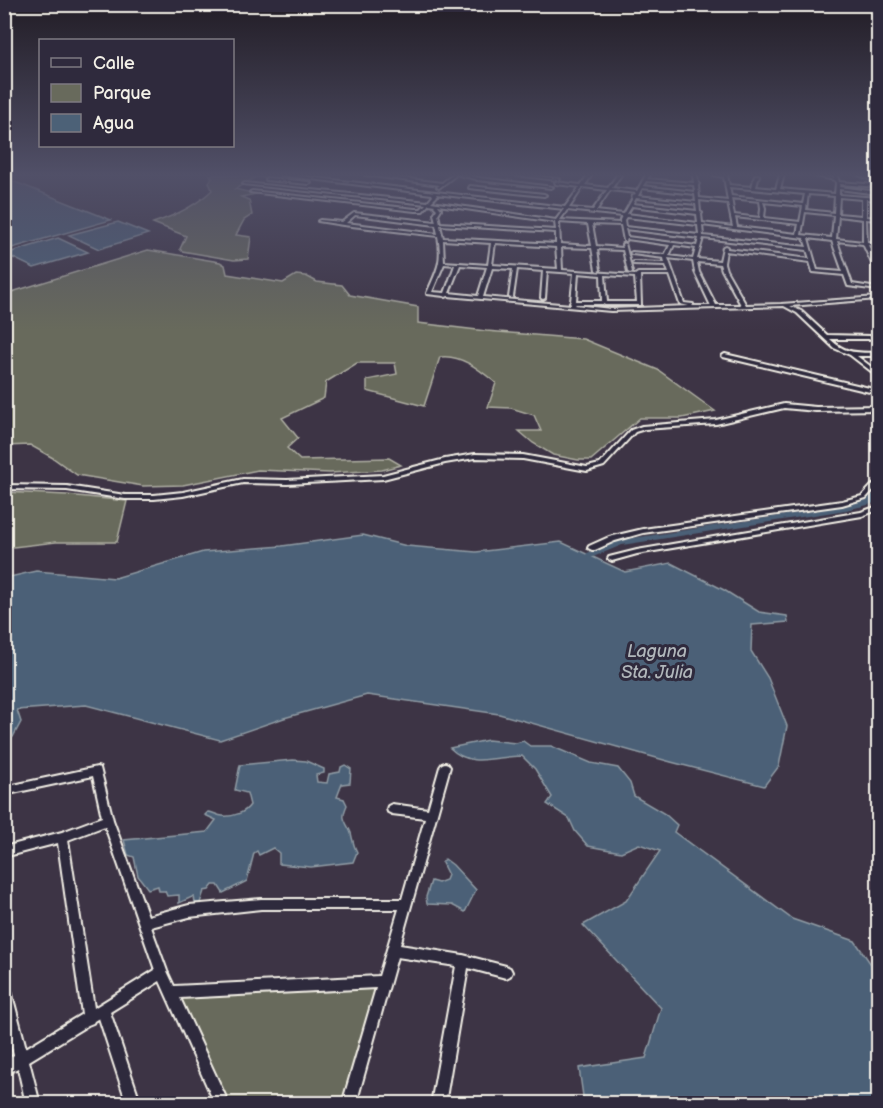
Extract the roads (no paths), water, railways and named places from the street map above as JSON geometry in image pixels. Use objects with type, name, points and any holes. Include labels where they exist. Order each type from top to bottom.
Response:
[{"type":"street","points":[[363,227],[494,242],[626,249]]},
{"type":"street","points":[[439,227],[443,253],[442,263],[429,293],[574,304],[639,304],[637,276]]},
{"type":"street","points":[[471,227],[558,231]]},
{"type":"street","points":[[558,227],[560,271]]},
{"type":"street","points":[[590,227],[592,247],[601,272],[605,304]]},
{"type":"street","points":[[623,227],[630,272]]},
{"type":"street","points":[[701,227],[701,237],[695,260],[697,272],[713,306]]},
{"type":"street","points":[[723,227],[879,245]]},
{"type":"street","points":[[799,236],[800,227]]},
{"type":"street","points":[[835,227],[834,240],[849,285],[879,289]]},
{"type":"street","points":[[865,227],[865,244],[879,272]]},
{"type":"street","points":[[698,247],[625,239],[625,228],[810,249]]},
{"type":"street","points":[[733,228],[724,250],[722,263],[731,285],[744,306]]},
{"type":"street","points":[[806,237],[815,271],[846,274]]},
{"type":"street","points":[[642,255],[647,241]]},
{"type":"street","points":[[480,297],[490,266],[494,242]]},
{"type":"street","points":[[672,244],[666,257],[667,264],[682,304],[713,306]]},
{"type":"street","points":[[724,250],[813,261]]},
{"type":"street","points":[[632,254],[722,263]]},
{"type":"street","points":[[442,263],[637,276],[638,273],[670,274]]},
{"type":"street","points":[[634,263],[667,264]]},
{"type":"street","points":[[447,294],[458,264]]},
{"type":"street","points":[[512,297],[515,268]]},
{"type":"street","points":[[543,298],[545,270]]},
{"type":"street","points":[[574,304],[576,272]]},
{"type":"street","points":[[480,297],[543,298],[611,310],[781,305],[879,298]]},
{"type":"street","points":[[792,304],[836,347],[852,354],[878,373]]},
{"type":"street","points":[[781,305],[799,312]]},
{"type":"street","points":[[825,337],[869,337]]},
{"type":"street","points":[[852,354],[879,354]]},
{"type":"street","points":[[725,356],[879,392]]},
{"type":"street","points":[[4,487],[67,488],[125,497],[154,497],[183,494],[243,481],[286,482],[383,477],[445,461],[475,456],[523,457],[587,469],[602,465],[633,431],[644,427],[716,422],[784,406],[816,409],[879,408]]},
{"type":"street","points":[[592,548],[612,538],[643,531],[842,503],[864,497],[879,482]]},
{"type":"street","points":[[612,559],[637,552],[862,514],[879,508]]},
{"type":"street","points":[[349,1104],[445,767]]},
{"type":"street","points":[[4,791],[97,771],[108,820],[162,973],[222,1104]]},
{"type":"street","points":[[392,809],[431,814]]},
{"type":"street","points":[[4,852],[62,837],[108,820]]},
{"type":"street","points":[[62,837],[89,1019]]},
{"type":"street","points":[[144,923],[189,911],[261,904],[405,904]]},
{"type":"street","points":[[393,950],[463,961],[506,972]]},
{"type":"street","points":[[438,1104],[463,961]]},
{"type":"street","points":[[4,1069],[162,973]]},
{"type":"street","points":[[170,992],[383,982]]},
{"type":"street","points":[[4,987],[33,1104]]},
{"type":"street","points":[[103,1010],[134,1104]]},
{"type":"water","points":[[5,227],[87,227],[5,250]]},
{"type":"water","points":[[100,227],[130,227],[148,234],[99,249],[69,235]]},
{"type":"water","points":[[58,238],[88,252],[34,268],[5,254]]},
{"type":"water","name":"Laguna Sta. Julia","points":[[363,535],[407,546],[476,552],[561,542],[625,572],[671,563],[724,590],[759,612],[787,616],[788,622],[752,625],[751,651],[768,678],[787,726],[779,766],[764,786],[499,714],[367,695],[284,718],[220,740],[86,705],[17,710],[21,722],[13,737],[5,742],[5,578],[36,571],[115,578],[203,552],[282,546]]},
{"type":"water","points":[[488,740],[516,743],[523,741],[530,746],[551,746],[591,763],[618,768],[630,783],[634,796],[665,814],[677,825],[674,832],[792,919],[855,941],[875,970],[878,985],[878,1103],[584,1103],[579,1068],[646,1058],[661,1008],[583,925],[626,901],[660,851],[639,844],[621,852],[588,846],[575,831],[569,818],[547,804],[552,797],[535,769],[522,756],[475,760],[466,758],[450,748]]},
{"type":"water","points":[[306,761],[324,769],[324,773],[316,775],[317,782],[327,783],[329,774],[340,772],[341,767],[345,765],[351,769],[350,783],[342,784],[337,797],[344,799],[347,805],[344,820],[357,852],[353,862],[311,867],[279,864],[279,853],[273,848],[259,855],[257,851],[254,853],[247,881],[223,893],[218,885],[213,885],[209,890],[204,891],[200,903],[195,903],[194,896],[179,903],[179,895],[167,896],[165,891],[159,891],[158,886],[148,889],[138,876],[134,857],[128,855],[124,840],[207,832],[216,820],[205,815],[208,812],[230,816],[242,812],[250,805],[247,793],[235,790],[240,765]]},
{"type":"water","points":[[445,859],[476,890],[465,912],[452,905],[427,904],[426,897],[431,881],[438,883],[446,880],[448,875],[442,863]]},
{"type":"waterway","points":[[590,555],[620,543],[846,508],[869,502],[878,495]]}]
